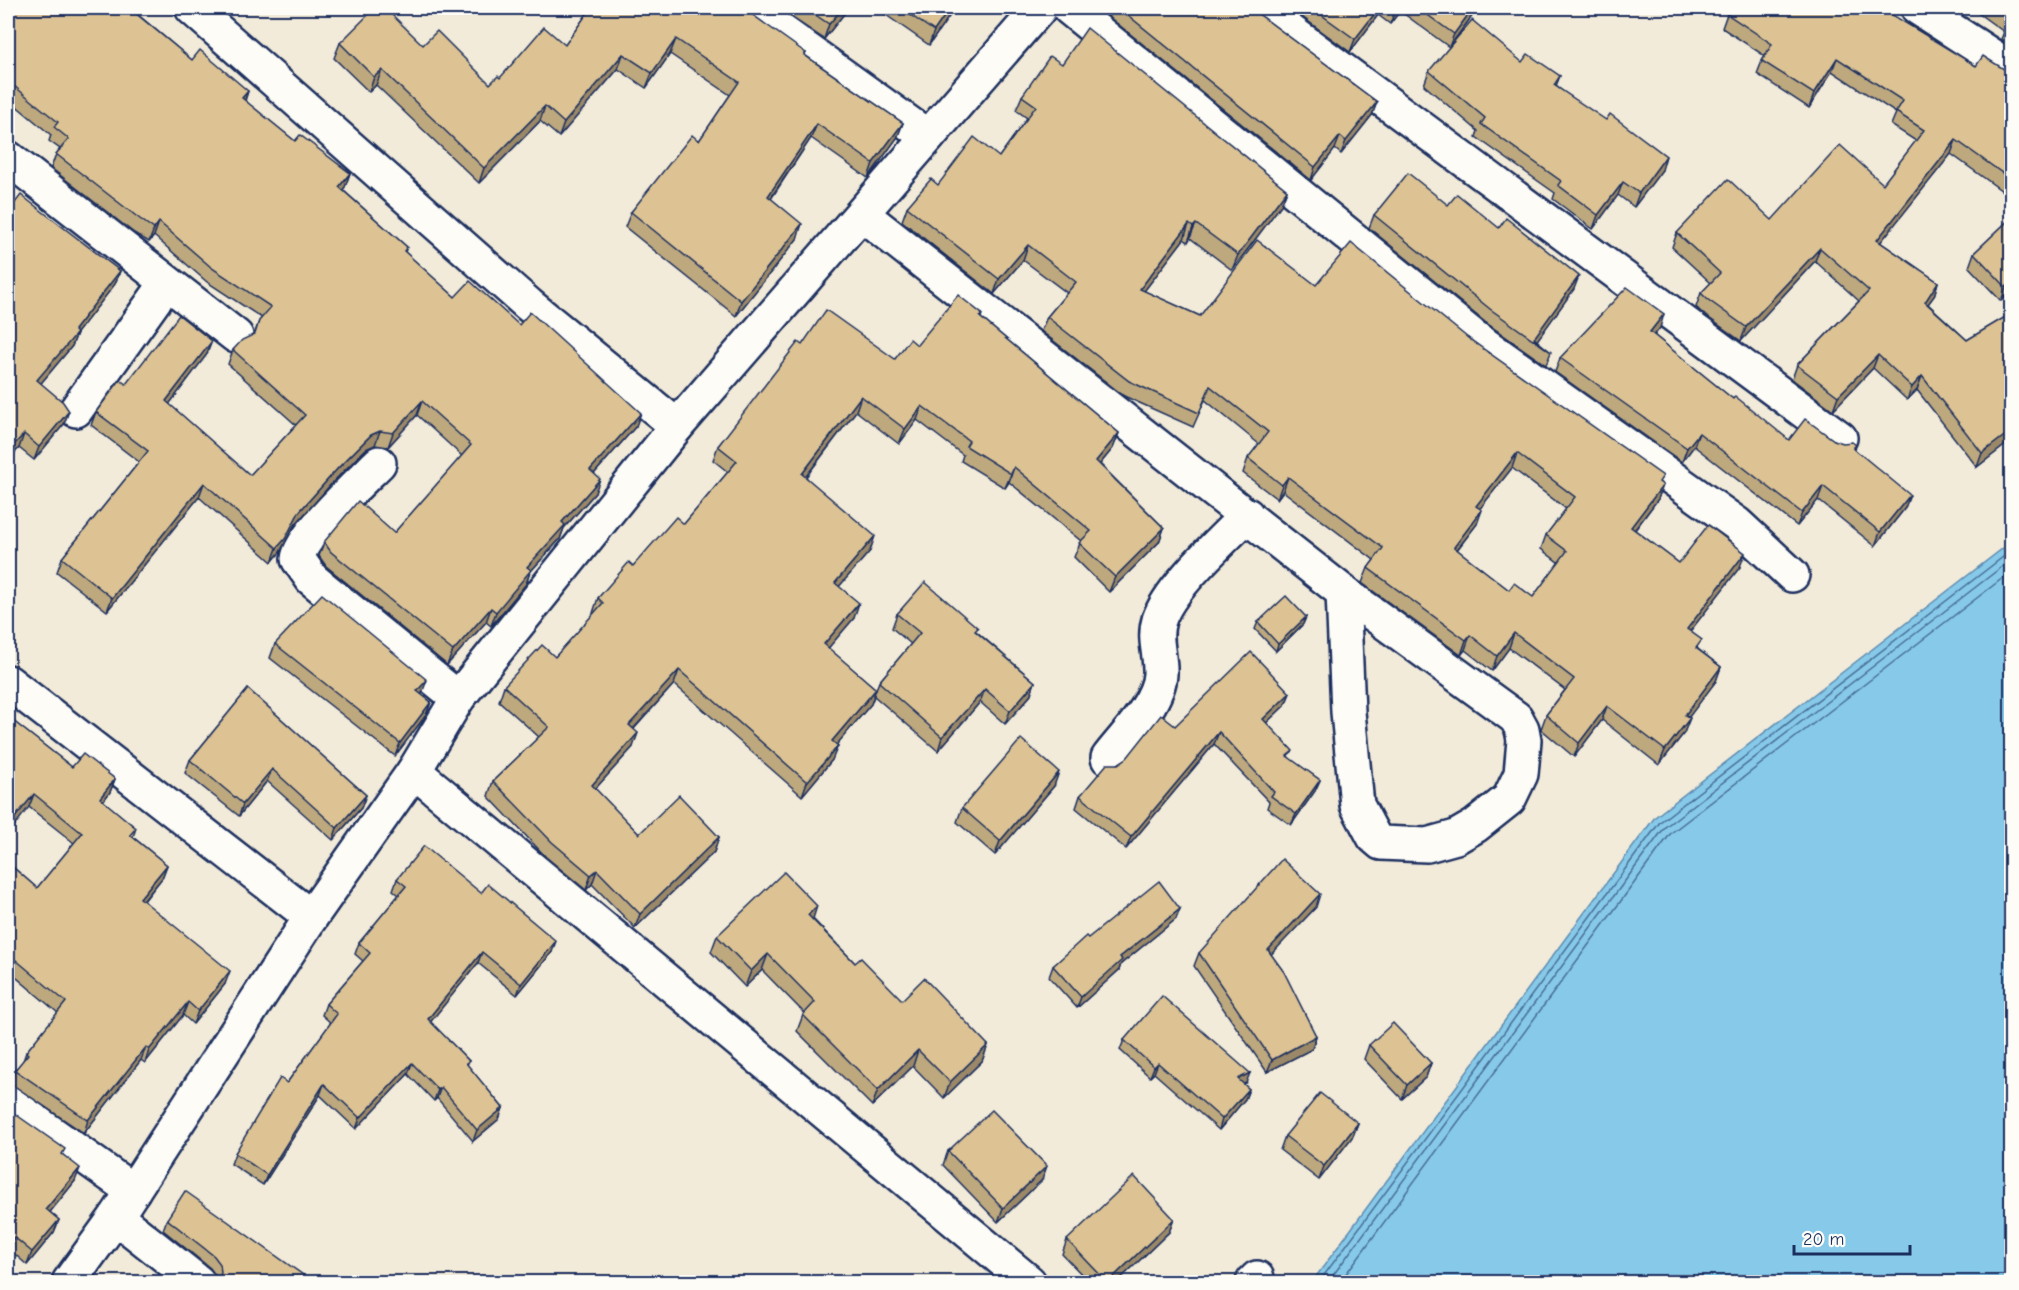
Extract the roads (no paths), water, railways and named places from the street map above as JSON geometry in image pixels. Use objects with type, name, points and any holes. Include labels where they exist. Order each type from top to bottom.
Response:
[{"type":"street","points":[[192,8],[529,305],[677,426]]},
{"type":"street","points":[[749,8],[928,137]]},
{"type":"street","points":[[69,1282],[125,1204],[311,916],[414,771],[458,698],[677,426],[1040,8]]},
{"type":"street","points":[[1069,8],[1474,337],[1737,524],[1792,575]]},
{"type":"street","points":[[1259,8],[1840,438]]},
{"type":"street","points":[[1918,8],[2012,69]]},
{"type":"street","points":[[11,167],[236,336]]},
{"type":"street","points":[[862,214],[1343,592],[1515,718],[1522,729],[1524,740],[1521,774],[1509,799],[1475,826],[1456,837],[1427,845],[1381,843],[1374,837],[1357,806],[1348,712],[1343,592]]},
{"type":"street","points":[[76,410],[166,284]]},
{"type":"street","points":[[379,463],[313,531],[299,550],[298,559],[312,579],[458,698]]},
{"type":"street","points":[[1108,758],[1156,694],[1160,677],[1157,637],[1159,621],[1168,600],[1246,515]]},
{"type":"street","points":[[8,682],[311,916]]},
{"type":"street","points":[[414,771],[1029,1282]]},
{"type":"street","points":[[8,1102],[125,1204],[198,1282]]},
{"type":"water","points":[[2011,542],[2011,1282],[1312,1282],[1655,817]]}]
